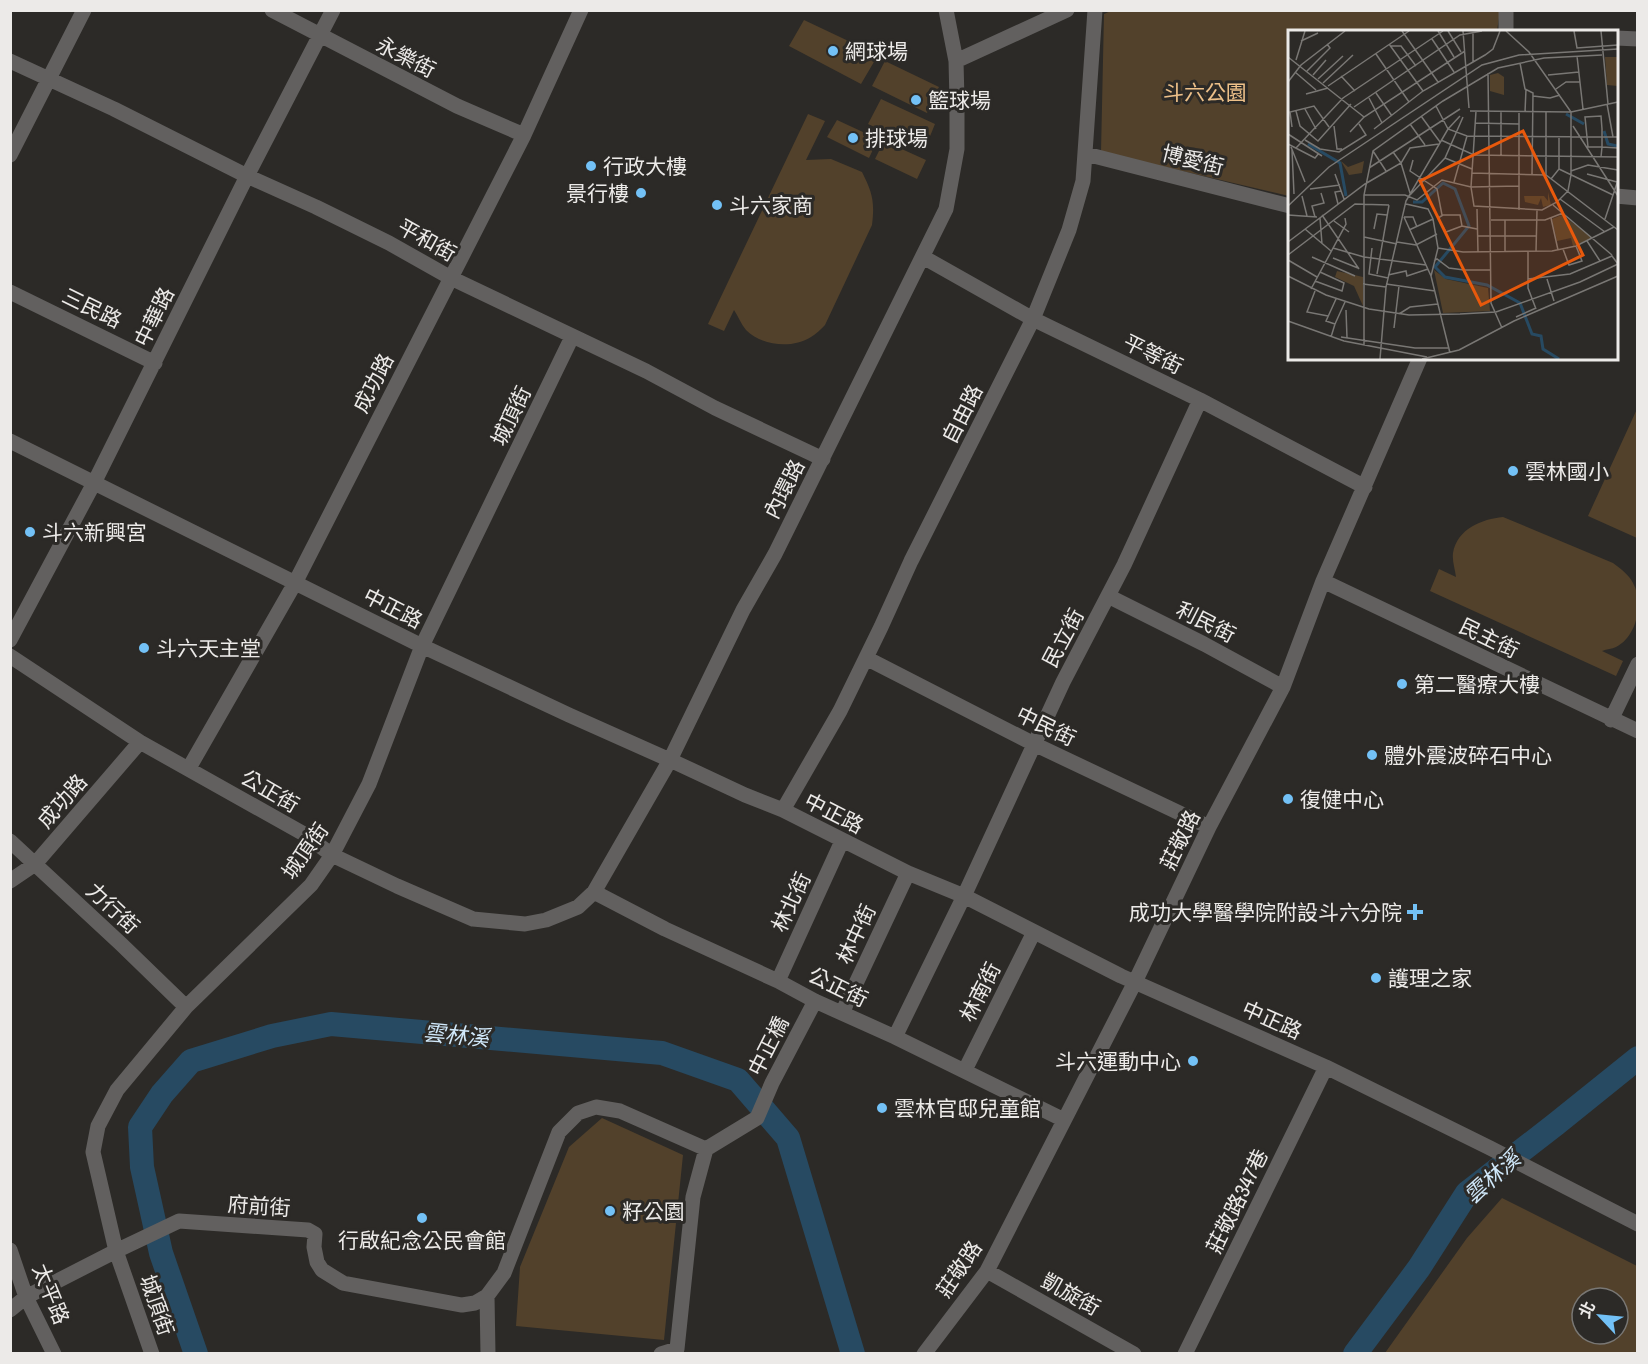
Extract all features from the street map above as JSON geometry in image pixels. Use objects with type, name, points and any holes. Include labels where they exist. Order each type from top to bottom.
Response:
[{"type":"street","points":[[10,155],[84,10]]},
{"type":"street","name":"永樂街","points":[[273,10],[457,106],[524,135]]},
{"type":"street","name":"中華路","points":[[10,640],[155,363],[247,176],[333,10]]},
{"type":"street","name":"成功路","points":[[189,768],[296,583],[524,135],[581,10]]},
{"type":"street","name":"內環路","points":[[525,924],[546,920],[578,907],[594,892],[670,760],[743,610],[775,554],[823,459],[946,209],[957,149],[956,61],[946,10]]},
{"type":"street","points":[[956,61],[1067,10]]},
{"type":"street","name":"自由路","points":[[783,810],[840,711],[911,561],[1033,319],[1069,230],[1083,181],[1095,10]]},
{"type":"street","points":[[1506,10],[1506,30]]},
{"type":"street","points":[[1618,38],[1638,39]]},
{"type":"street","name":"平和街","points":[[10,61],[316,207],[389,243],[452,278],[823,459]]},
{"type":"street","name":"博愛街","points":[[1086,154],[1288,205]]},
{"type":"street","points":[[1618,196],[1638,198]]},
{"type":"street","name":"平等街","points":[[923,257],[1033,319],[1200,400],[1365,487]]},
{"type":"street","name":"三民路","points":[[10,292],[155,363]]},
{"type":"street","name":"城頂街","points":[[152,1353],[117,1250],[93,1152],[98,1126],[117,1090],[186,1007],[310,885],[332,855],[369,784],[422,646],[572,337]]},
{"type":"street","name":"莊敬路","points":[[924,1353],[987,1271],[1135,982],[1209,826],[1283,687],[1323,581],[1419,360]]},
{"type":"street","name":"民立街","points":[[895,1037],[1200,400]]},
{"type":"street","name":"中正路","points":[[10,441],[422,646],[745,795],[783,810],[908,873],[964,896],[1135,982],[1326,1067],[1638,1224]]},
{"type":"street","name":"民主街","points":[[1323,581],[1638,732]]},
{"type":"street","name":"利民街","points":[[1108,596],[1283,687]]},
{"type":"street","name":"公正街","points":[[10,656],[140,742],[304,834],[332,855],[473,918],[525,924]]},
{"type":"street","name":"中民街","points":[[866,658],[1034,744],[1209,826]]},
{"type":"street","points":[[1611,720],[1638,664]]},
{"type":"street","name":"成功路","points":[[10,881],[35,864],[140,742]]},
{"type":"street","name":"力行街","points":[[10,841],[186,1007]]},
{"type":"street","name":"林北街","points":[[778,981],[842,841]]},
{"type":"street","name":"林中街","points":[[842,1013],[908,873]]},
{"type":"street","name":"公正街","points":[[594,892],[664,929],[965,1070],[1064,1120]]},
{"type":"street","name":"林南街","points":[[965,1070],[1034,932]]},
{"type":"street","name":"中正橋","points":[[706,1149],[757,1118],[771,1084],[815,1001]]},
{"type":"street","name":"莊敬路347巷","points":[[1185,1353],[1326,1067]]},
{"type":"street","points":[[488,1353],[488,1296],[504,1273],[559,1132],[578,1113],[596,1107],[620,1111],[706,1149],[693,1197],[677,1349],[661,1353]]},
{"type":"street","name":"府前街","points":[[10,1310],[26,1297],[179,1221],[308,1230],[315,1234],[314,1247],[317,1262],[322,1270],[343,1283],[462,1305],[475,1303],[488,1296]]},
{"type":"street","name":"太平路","points":[[10,1250],[26,1297],[54,1353]]},
{"type":"street","name":"凱旋街","points":[[987,1271],[1134,1353]]},
{"type":"green space","name":"斗六公園","points":[[1111,11],[1500,11],[1497,30],[1288,30],[1288,196],[1101,152],[1104,14]]},
{"type":"green space","name":"網球場","points":[[804,20],[878,55],[861,84],[789,46]]},
{"type":"green space","name":"籃球場","points":[[885,61],[939,87],[927,113],[872,86]]},
{"type":"green space","name":"籃球場","points":[[881,99],[935,124],[924,151],[868,124]]},
{"type":"green space","points":[[808,114],[825,121],[806,160],[831,159],[862,172],[872,197],[872,225],[825,325],[813,336],[803,341],[786,344],[760,340],[746,330],[734,310],[724,331],[708,324]]},
{"type":"green space","name":"排球場","points":[[837,120],[878,139],[869,158],[827,137]]},
{"type":"green space","name":"排球場","points":[[884,141],[926,160],[917,179],[875,159]]},
{"type":"green space","points":[[1637,409],[1637,538],[1588,516]]},
{"type":"green space","points":[[1503,517],[1613,563],[1631,580],[1638,600],[1634,627],[1623,642],[1614,648],[1602,651],[1623,661],[1616,676],[1430,591],[1439,569],[1456,577],[1453,553],[1455,545],[1465,532],[1479,523]]},
{"type":"green space","name":"籽公園","points":[[602,1118],[683,1155],[664,1340],[516,1326],[520,1267],[569,1147]]},
{"type":"green space","points":[[1502,1198],[1637,1266],[1637,1353],[1385,1353],[1467,1238]]},
{"type":"waterway","name":"雲林溪","points":[[196,1354],[161,1253],[142,1167],[140,1127],[162,1094],[191,1061],[272,1036],[331,1024],[662,1053],[738,1080],[788,1138],[853,1354]]},
{"type":"waterway","name":"雲林溪","points":[[1355,1354],[1419,1268],[1467,1193],[1638,1058]]},
{"type":"place","name":"網球場","points":[[833,51]]},
{"type":"place","name":"籃球場","points":[[916,100]]},
{"type":"place","name":"排球場","points":[[853,138]]},
{"type":"place","name":"行政大樓","points":[[591,166]]},
{"type":"place","name":"景行樓","points":[[641,193]]},
{"type":"place","name":"斗六家商","points":[[717,205]]},
{"type":"place","name":"雲林國小","points":[[1513,471]]},
{"type":"place","name":"斗六新興宮","points":[[30,532]]},
{"type":"place","name":"斗六天主堂","points":[[144,648]]},
{"type":"place","name":"第二醫療大樓","points":[[1402,684]]},
{"type":"place","name":"體外震波碎石中心","points":[[1372,755]]},
{"type":"place","name":"復健中心","points":[[1288,799]]},
{"type":"place","name":"成功大學醫學院附設斗六分院","points":[[1415,912]]},
{"type":"place","name":"護理之家","points":[[1376,978]]},
{"type":"place","name":"斗六運動中心","points":[[1193,1061]]},
{"type":"place","name":"雲林官邸兒童館","points":[[882,1108]]},
{"type":"place","name":"籽公園","points":[[610,1211]]},
{"type":"place","name":"行啟紀念公民會館","points":[[422,1218]]}]
